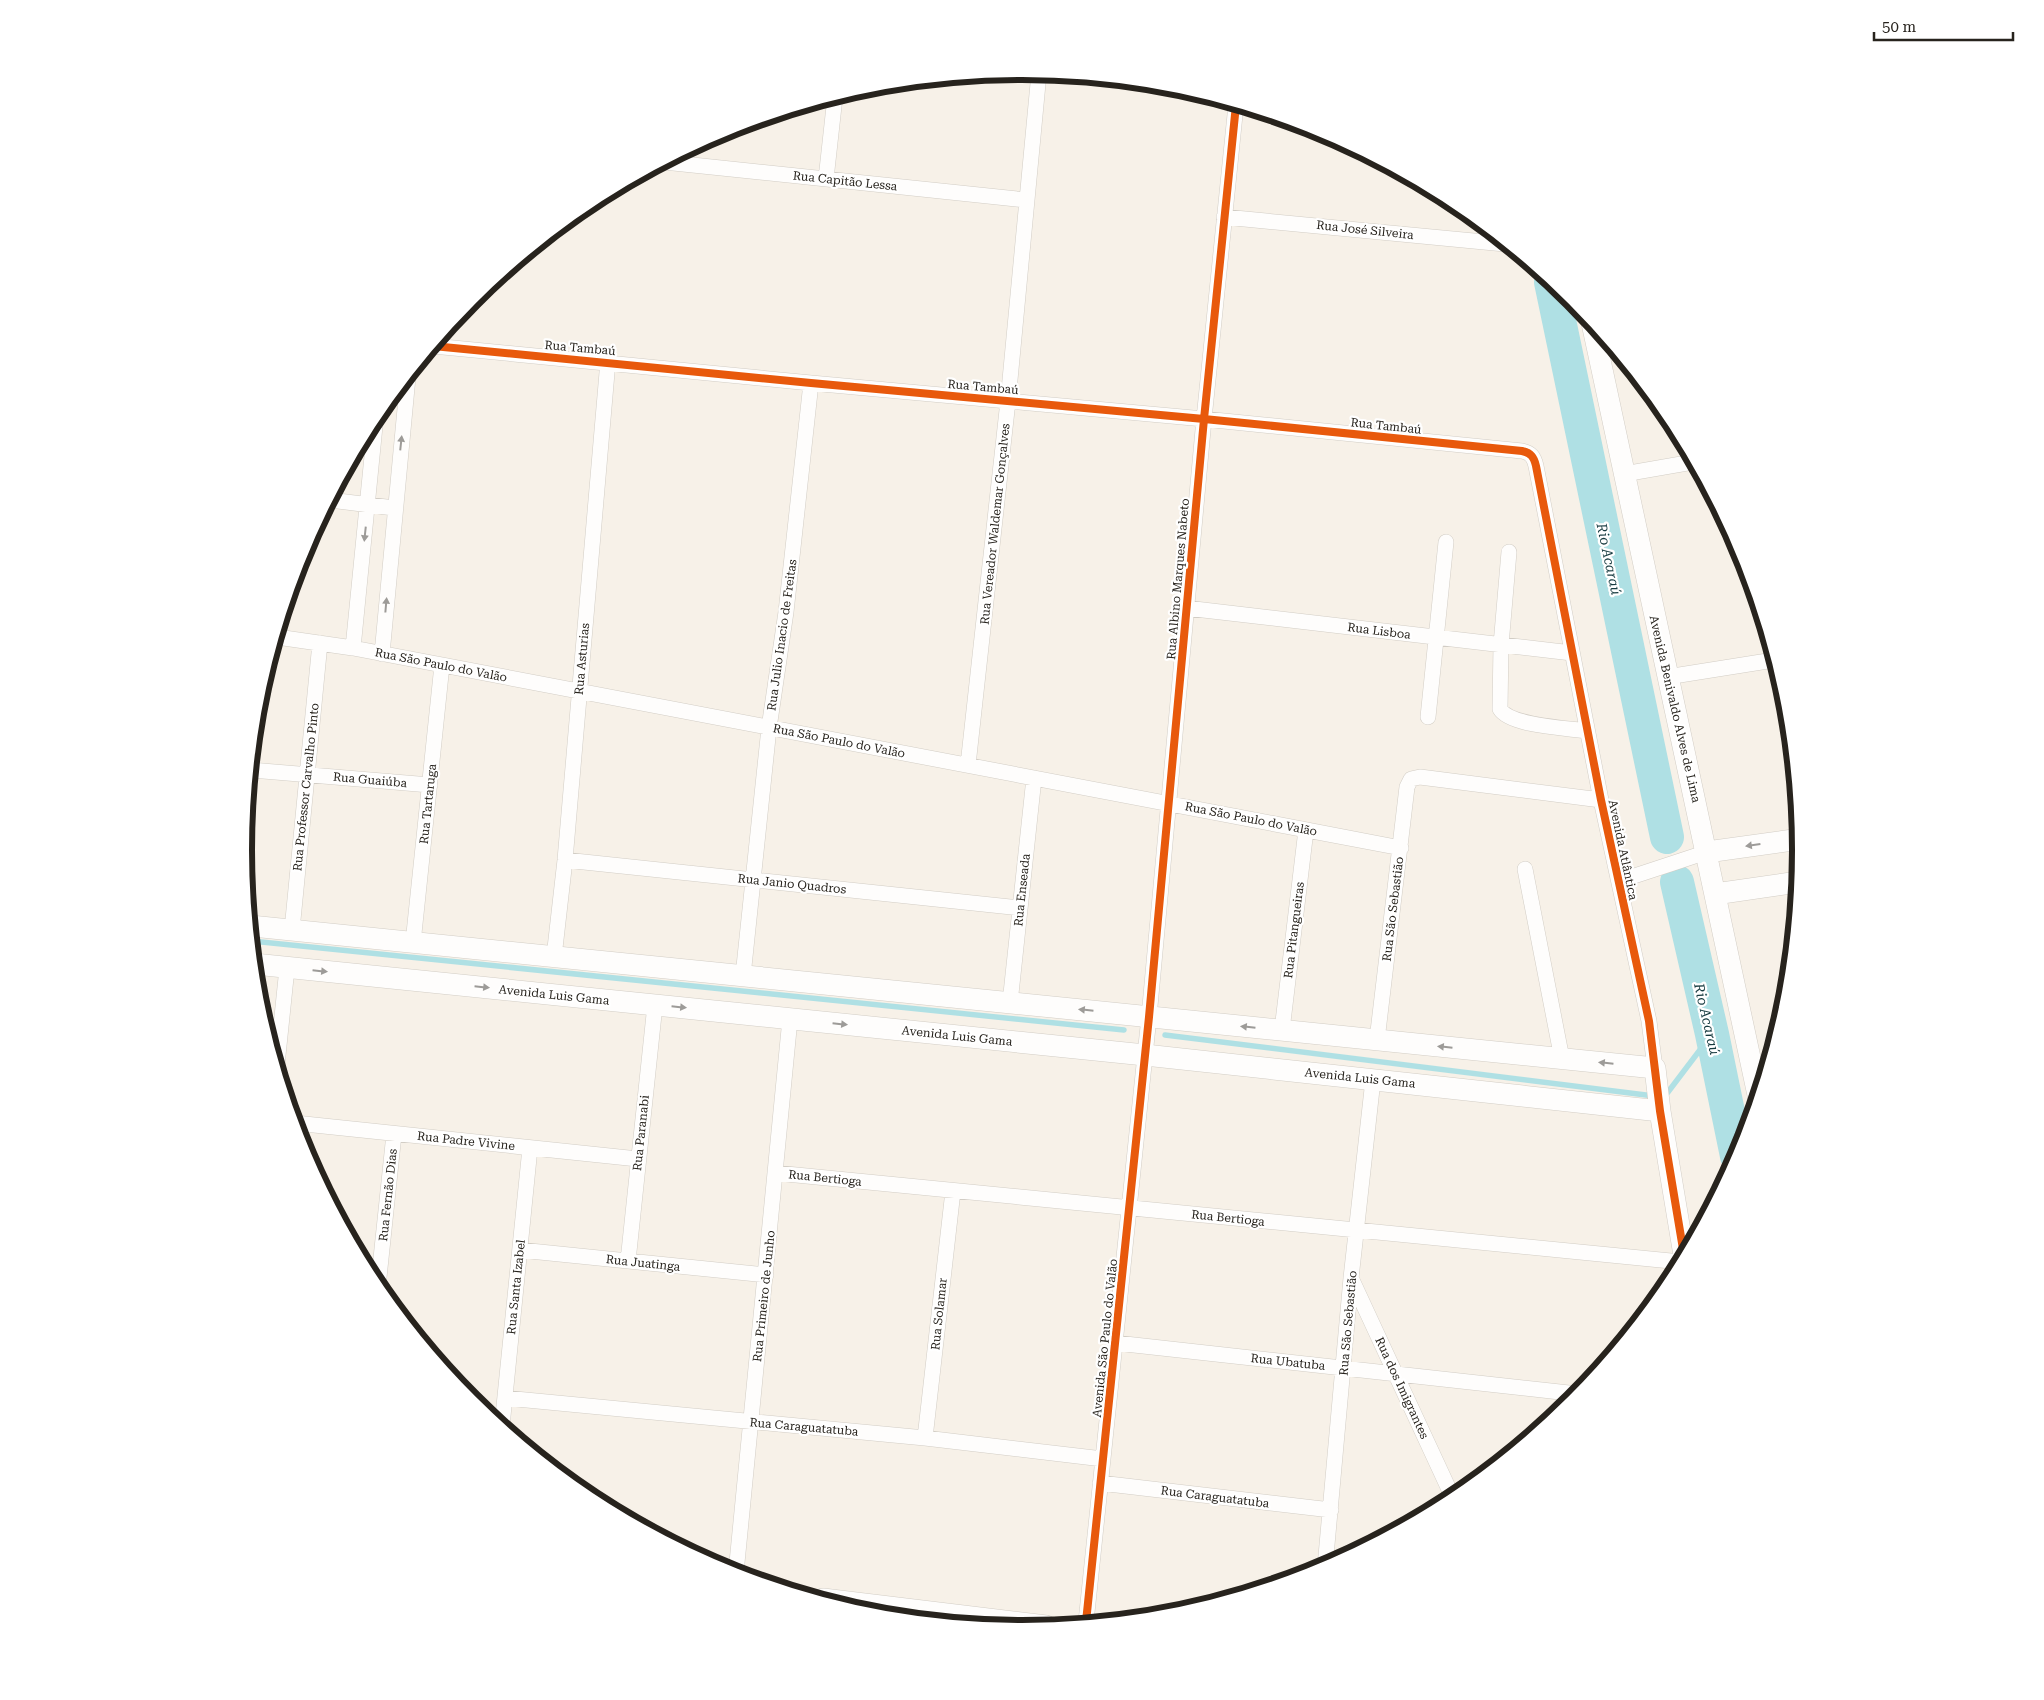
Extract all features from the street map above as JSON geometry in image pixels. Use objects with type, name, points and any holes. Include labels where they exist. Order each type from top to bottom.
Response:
[{"type":"street","name":"Rua Vereador Waldemar Gonçalves","points":[[968,765],[1008,401],[1038,81]]},
{"type":"street","points":[[826,179],[833,104]]},
{"type":"street","name":"Rua Albino Marques Nabeto","points":[[1145,1055],[1204,419],[1235,110]]},
{"type":"street","name":"Rua Capitão Lessa","points":[[674,163],[1026,200]]},
{"type":"street","name":"Rua José Silveira","points":[[1224,217],[1496,243]]},
{"type":"street","name":"Avenida Benivaldo Alves de Lima","points":[[1595,335],[1667,677],[1699,855],[1715,894],[1759,1071]]},
{"type":"street","name":"Rua Tambaú","points":[[439,347],[1204,419],[1522,451],[1529,454]]},
{"type":"street","name":"Rua Asturias","points":[[554,957],[565,860],[608,362]]},
{"type":"street","name":"Rua Julio Inacio de Freitas","points":[[743,976],[769,728],[786,612],[811,383]]},
{"type":"street","points":[[382,654],[394,508],[407,387]]},
{"type":"street","points":[[353,648],[374,434]]},
{"type":"street","name":"Avenida Atlântica","points":[[1529,454],[1533,456],[1536,466],[1601,800],[1649,1020],[1660,1111],[1682,1245]]},
{"type":"street","points":[[1624,474],[1688,463]]},
{"type":"street","points":[[336,501],[394,508]]},
{"type":"street","points":[[1428,717],[1446,542]]},
{"type":"street","points":[[1509,552],[1501,645],[1500,709],[1502,713],[1519,721],[1587,731]]},
{"type":"street","name":"Rua Lisboa","points":[[1186,608],[1572,653]]},
{"type":"street","name":"Rua São Paulo do Valão","points":[[282,638],[353,648],[1401,848]]},
{"type":"street","name":"Rua Professor Carvalho Pinto","points":[[292,930],[320,643]]},
{"type":"street","points":[[1667,677],[1768,661]]},
{"type":"street","name":"Rua Tartaruga","points":[[414,943],[442,665]]},
{"type":"street","name":"Rua Guaiúba","points":[[257,771],[430,785]]},
{"type":"street","name":"Rua São Sebastião","points":[[1377,1040],[1407,787],[1411,779],[1420,777],[1601,800]]},
{"type":"street","name":"Rua Enseada","points":[[1010,1003],[1034,778]]},
{"type":"street","name":"Rua Pitangueiras","points":[[1282,1030],[1306,830]]},
{"type":"street","points":[[1619,881],[1699,855],[1792,840]]},
{"type":"street","name":"Rua Janio Quadros","points":[[565,860],[1020,908]]},
{"type":"street","points":[[1525,870],[1562,1059]]},
{"type":"street","points":[[1715,894],[1791,883]]},
{"type":"street","points":[[257,927],[1655,1068]]},
{"type":"street","name":"Avenida Luis Gama","points":[[261,965],[1145,1055],[1660,1111]]},
{"type":"street","points":[[278,1051],[287,968]]},
{"type":"street","name":"Rua Paranabi","points":[[628,1261],[655,1005]]},
{"type":"street","name":"Rua Primeiro de Junho","points":[[737,1565],[790,1019]]},
{"type":"street","name":"Avenida São Paulo do Valão","points":[[1087,1617],[1145,1055]]},
{"type":"street","name":"Rua São Sebastião","points":[[1326,1557],[1351,1278],[1372,1080]]},
{"type":"street","name":"Rua Padre Vivine","points":[[303,1124],[638,1159]]},
{"type":"street","name":"Rua Fernão Dias","points":[[379,1274],[394,1134]]},
{"type":"street","name":"Rua Santa Izabel","points":[[503,1418],[530,1148]]},
{"type":"street","name":"Rua Bertioga","points":[[776,1174],[1673,1261]]},
{"type":"street","name":"Rua Solamar","points":[[925,1438],[953,1191]]},
{"type":"street","name":"Rua Juatinga","points":[[520,1250],[766,1275]]},
{"type":"street","name":"Rua dos Imigrantes","points":[[1351,1278],[1449,1490]]},
{"type":"street","name":"Rua Ubatuba","points":[[1116,1343],[1567,1393]]},
{"type":"street","name":"Rua Caraguatatuba","points":[[505,1398],[925,1438],[1103,1459]]},
{"type":"street","name":"Rua Caraguatatuba","points":[[1100,1483],[1331,1510]]},
{"type":"street","points":[[887,1607],[980,1618]]},
{"type":"waterway","name":"Rio Acaraú","points":[[1553,294],[1667,837]]},
{"type":"waterway","name":"Rio Acaraú","points":[[1677,882],[1712,1034],[1734,1142]]},
{"type":"waterway","points":[[258,942],[1124,1030]]},
{"type":"waterway","points":[[1665,1096],[1712,1034]]},
{"type":"waterway","points":[[1165,1035],[1654,1096]]},
{"type":"cycle path","points":[[1087,1617],[1149,1017],[1204,419],[1235,110]]},
{"type":"cycle path","points":[[439,347],[1204,419],[1522,451],[1530,454],[1536,466],[1601,800],[1649,1021],[1660,1111],[1682,1245]]}]
